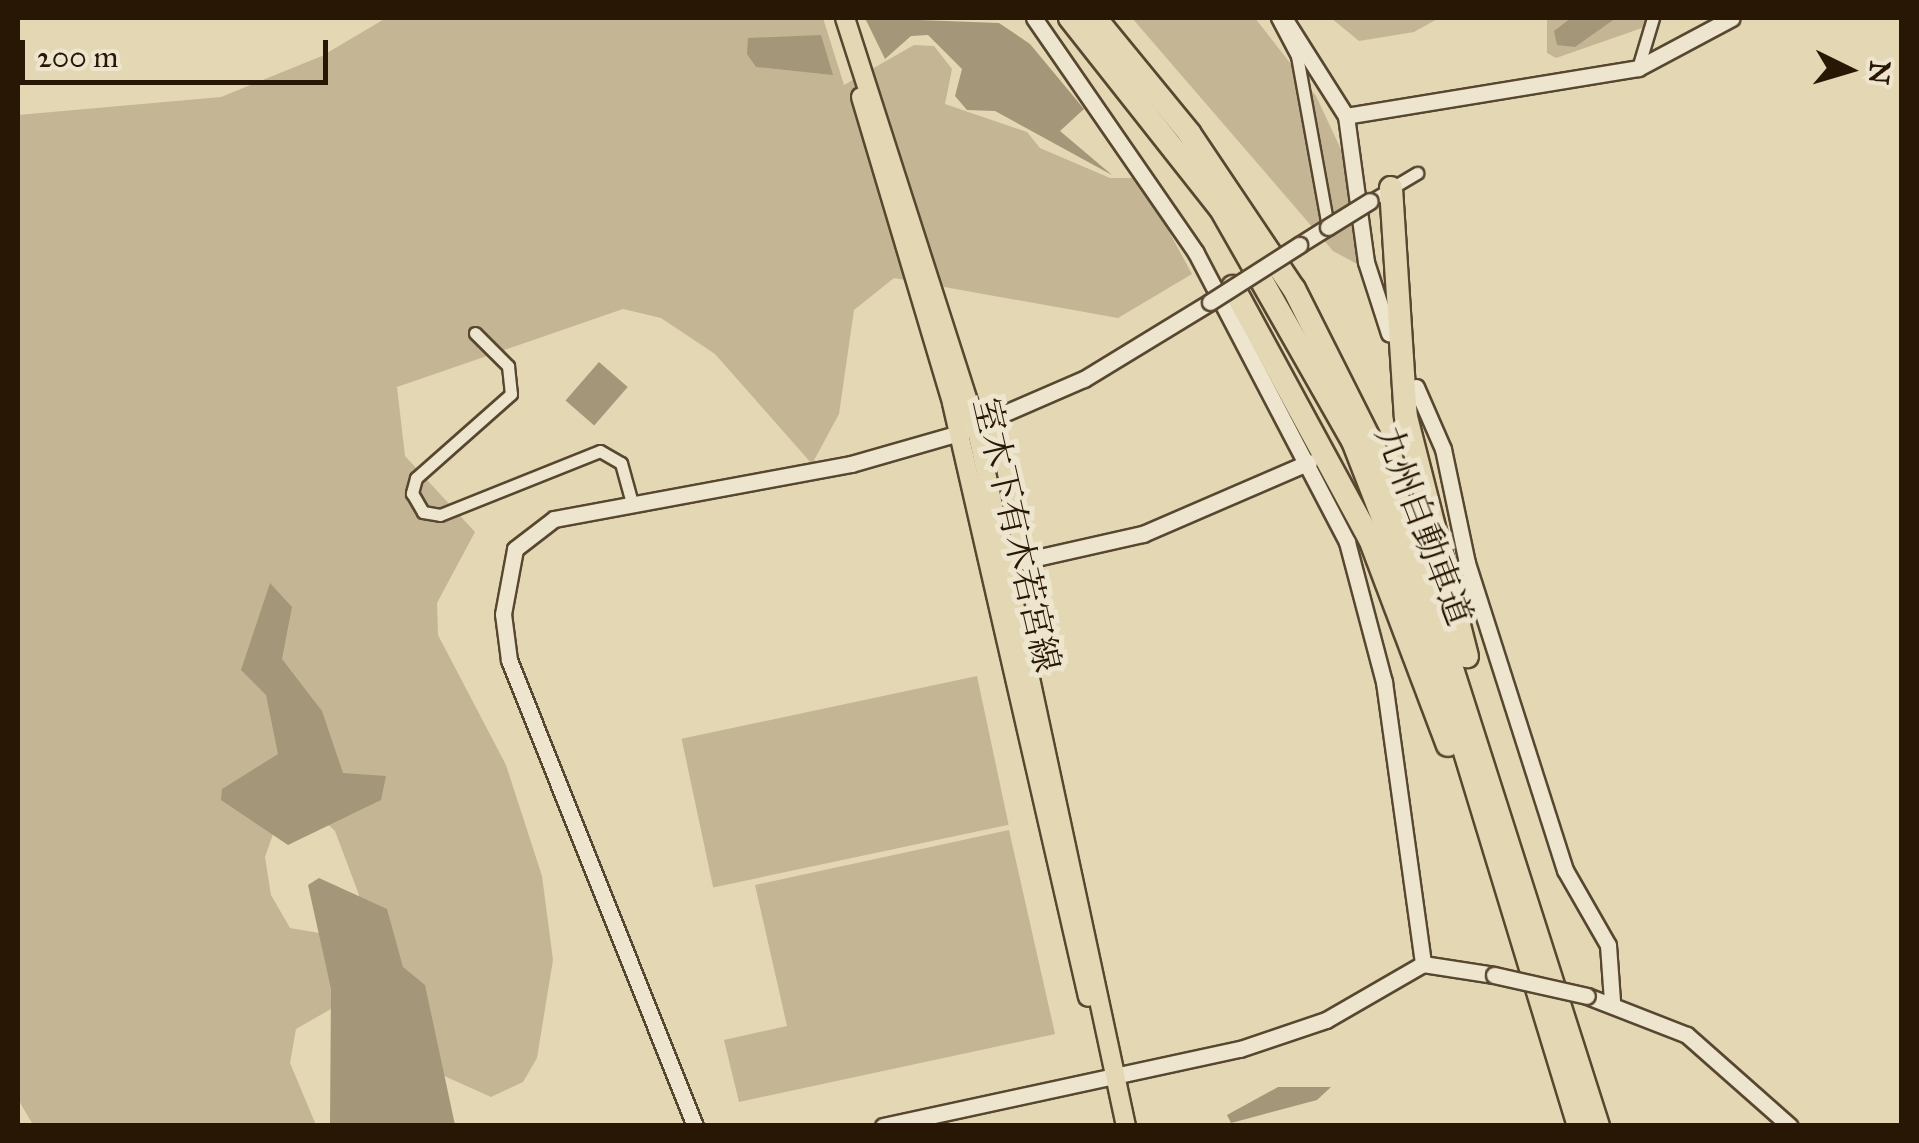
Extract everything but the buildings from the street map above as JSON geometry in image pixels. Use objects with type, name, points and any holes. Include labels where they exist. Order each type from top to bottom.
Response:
[{"type":"highway","name":"九州自動車道","points":[[1070,18],[1221,208],[1345,424],[1433,648],[1525,960],[1579,1126]]},
{"type":"highway","name":"九州自動車道","points":[[1095,18],[1236,199],[1337,366],[1420,553],[1598,1126]]},
{"type":"highway","points":[[1391,188],[1412,450],[1532,916]]},
{"type":"highway","points":[[1237,294],[1370,539],[1525,960]]},
{"type":"main road","name":"室木下有木若宮線","points":[[834,18],[967,430]]},
{"type":"main road","name":"室木下有木若宮線","points":[[845,18],[967,430],[1126,1126]]},
{"type":"street","points":[[1034,18],[1148,172],[1310,462],[1367,604],[1423,964]]},
{"type":"street","points":[[1280,18],[1346,116],[1366,262],[1389,333]]},
{"type":"street","points":[[1280,18],[1297,56],[1328,228]]},
{"type":"street","points":[[1638,68],[1652,18]]},
{"type":"street","points":[[1346,116],[1638,68],[1732,18]]},
{"type":"street","points":[[695,1126],[524,706],[504,635],[508,567],[524,538],[554,519],[850,464],[967,430],[1084,379],[1210,302],[1237,294],[1299,245],[1417,173]]},
{"type":"street","points":[[475,333],[508,366],[511,394],[416,478],[422,512],[440,515],[600,450],[621,463],[632,504]]},
{"type":"street","points":[[1416,387],[1443,449],[1471,576],[1565,870],[1608,945],[1612,1000]]},
{"type":"street","points":[[999,566],[1143,534],[1310,462]]},
{"type":"street","points":[[884,1126],[1114,1072],[1240,1049],[1326,1020],[1423,964],[1494,974],[1612,1000],[1706,1048],[1790,1126]]},
{"type":"shaded area","points":[[386,18],[823,18],[844,85],[914,45],[934,46],[952,69],[945,104],[1027,132],[1040,148],[1110,178],[1140,178],[1192,274],[1118,318],[894,278],[854,310],[839,414],[812,464],[715,354],[661,318],[623,309],[397,387],[405,456],[475,532],[437,603],[438,635],[506,765],[542,876],[553,960],[537,1058],[523,1082],[491,1097],[431,1070],[345,1001],[296,1029],[290,1063],[316,1125],[33,1125],[18,1099],[18,115],[221,97],[322,56]],"holes":[[[320,817],[335,831],[359,895],[331,935],[290,928],[271,895],[265,857],[277,823]]]},
{"type":"shaded area","points":[[865,18],[999,23],[1030,44],[1084,109],[1060,131],[1112,175],[995,111],[967,110],[955,96],[962,69],[928,35],[911,36],[885,59]]},
{"type":"shaded area","points":[[1132,18],[1255,18],[1316,96],[1345,158],[1365,259],[1357,264],[1333,251]]},
{"type":"shaded area","points":[[1331,18],[1439,18],[1414,32],[1359,41]]},
{"type":"shaded area","points":[[1547,18],[1646,18],[1642,28],[1556,58],[1547,53]]},
{"type":"shaded area","points":[[1571,18],[1616,18],[1575,47],[1557,45],[1554,31]]},
{"type":"shaded area","points":[[821,35],[833,75],[756,67],[747,54],[748,38]]},
{"type":"shaded area","points":[[599,362],[628,387],[594,425],[566,400]]},
{"type":"shaded area","points":[[270,583],[292,607],[282,659],[322,711],[343,773],[386,776],[381,800],[288,845],[221,800],[222,789],[278,754],[266,695],[241,670]]},
{"type":"shaded area","points":[[977,676],[1009,825],[713,887],[682,739]]},
{"type":"shaded area","points":[[1009,830],[1055,1034],[739,1102],[724,1040],[787,1026],[755,885]]},
{"type":"shaded area","points":[[319,878],[387,909],[403,967],[425,985],[455,1125],[330,1125],[331,989],[308,885]]},
{"type":"shaded area","points":[[1278,1087],[1331,1087],[1317,1100],[1231,1123],[1227,1115]]}]
